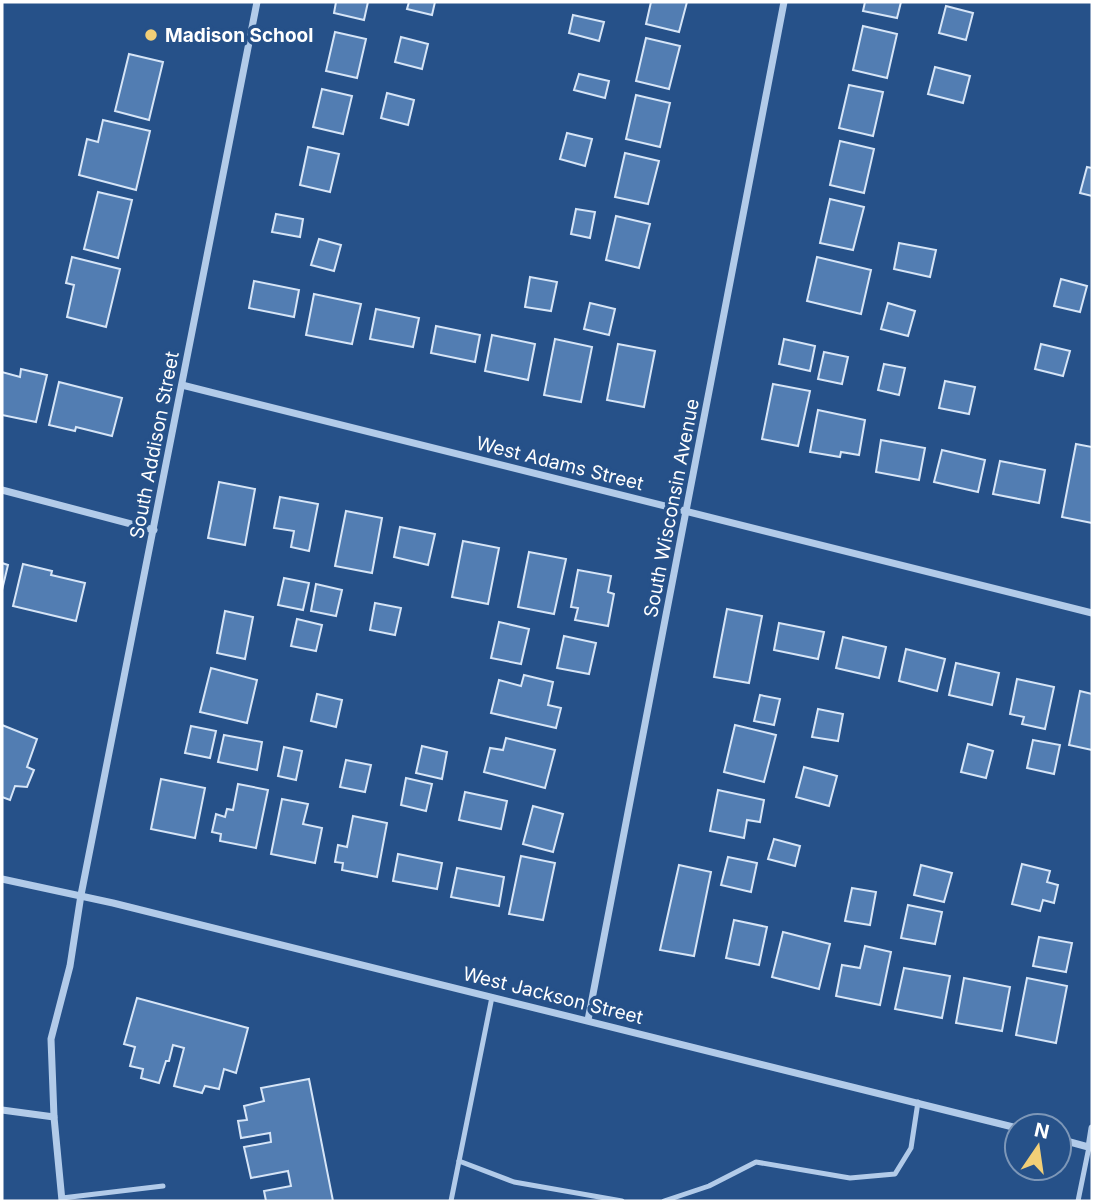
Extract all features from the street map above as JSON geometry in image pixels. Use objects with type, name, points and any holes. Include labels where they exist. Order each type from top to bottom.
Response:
[{"type":"street","name":"South Addison Street","points":[[62,1200],[54,1117],[51,1039],[70,966],[81,895],[257,2]]},
{"type":"street","name":"South Wisconsin Avenue","points":[[588,1020],[785,2]]},
{"type":"street","name":"West Adams Street","points":[[182,385],[1092,613]]},
{"type":"street","points":[[2,490],[154,530]]},
{"type":"street","name":"West Jackson Street","points":[[2,879],[81,895],[1003,1124]]},
{"type":"street","points":[[2,1110],[54,1117]]},
{"type":"street","points":[[1073,1143],[1090,1148],[1092,1128]]},
{"type":"lane","points":[[451,1201],[492,997]]},
{"type":"lane","points":[[664,1201],[709,1186],[756,1162],[850,1178],[895,1174],[911,1148],[918,1102]]},
{"type":"lane","points":[[1078,1201],[1090,1148]]},
{"type":"lane","points":[[459,1161],[514,1182],[622,1201]]},
{"type":"lane","points":[[62,1200],[163,1186]]},
{"type":"building","points":[[336,2],[368,2],[364,20],[334,13]]},
{"type":"building","points":[[409,2],[435,2],[432,15],[407,9]]},
{"type":"building","points":[[651,2],[687,2],[679,32],[646,24]]},
{"type":"building","points":[[865,2],[901,2],[897,18],[863,11]]},
{"type":"building","points":[[946,6],[973,13],[966,40],[939,33]]},
{"type":"building","points":[[573,15],[604,22],[599,41],[569,33]]},
{"type":"building","points":[[863,26],[897,34],[887,78],[853,70]]},
{"type":"building","points":[[335,32],[366,39],[357,78],[326,71]]},
{"type":"building","points":[[401,37],[428,44],[422,69],[395,62]]},
{"type":"building","points":[[646,38],[680,46],[669,89],[636,81]]},
{"type":"building","points":[[129,54],[163,62],[149,120],[115,111]]},
{"type":"building","points":[[935,67],[970,76],[963,103],[928,94]]},
{"type":"building","points":[[579,74],[609,81],[605,98],[574,90]]},
{"type":"building","points":[[849,85],[883,92],[873,136],[839,128]]},
{"type":"building","points":[[322,89],[352,96],[343,134],[313,127]]},
{"type":"building","points":[[387,93],[414,100],[408,125],[381,118]]},
{"type":"building","points":[[636,95],[670,103],[660,147],[626,139]]},
{"type":"building","points":[[103,120],[150,131],[136,190],[79,175],[87,139],[98,142]]},
{"type":"building","points":[[567,133],[592,139],[585,166],[560,159]]},
{"type":"building","points":[[840,141],[874,149],[864,193],[830,185]]},
{"type":"building","points":[[308,147],[339,154],[330,192],[300,185]]},
{"type":"building","points":[[625,153],[659,161],[648,204],[615,197]]},
{"type":"building","points":[[1087,167],[1092,168],[1092,196],[1080,193]]},
{"type":"building","points":[[98,192],[132,200],[118,258],[84,249]]},
{"type":"building","points":[[830,199],[864,207],[853,250],[820,243]]},
{"type":"building","points":[[576,209],[595,212],[590,238],[571,234]]},
{"type":"building","points":[[276,214],[303,219],[300,237],[272,232]]},
{"type":"building","points":[[616,216],[650,224],[639,268],[606,260]]},
{"type":"building","points":[[319,239],[341,245],[334,271],[311,265]]},
{"type":"building","points":[[899,243],[936,250],[930,277],[894,269]]},
{"type":"building","points":[[72,257],[120,269],[106,327],[67,317],[74,285],[66,283]]},
{"type":"building","points":[[817,257],[871,270],[861,314],[807,301]]},
{"type":"building","points":[[530,277],[557,282],[551,311],[525,307]]},
{"type":"building","points":[[1061,279],[1087,286],[1080,312],[1054,306]]},
{"type":"building","points":[[254,281],[299,290],[294,317],[249,308]]},
{"type":"building","points":[[314,294],[361,304],[352,344],[306,335]]},
{"type":"building","points":[[590,303],[615,309],[609,335],[584,329]]},
{"type":"building","points":[[888,303],[915,311],[908,336],[881,329]]},
{"type":"building","points":[[376,309],[419,318],[413,347],[370,339]]},
{"type":"building","points":[[436,326],[480,335],[475,362],[431,353]]},
{"type":"building","points":[[492,335],[535,344],[528,380],[485,371]]},
{"type":"building","points":[[555,339],[592,347],[581,402],[544,395]]},
{"type":"building","points":[[784,339],[815,346],[810,371],[779,364]]},
{"type":"building","points":[[618,344],[655,351],[644,407],[607,400]]},
{"type":"building","points":[[1041,344],[1070,351],[1063,376],[1035,369]]},
{"type":"building","points":[[824,352],[848,357],[842,384],[818,379]]},
{"type":"building","points":[[884,364],[905,368],[899,395],[878,390]]},
{"type":"building","points":[[21,369],[47,375],[36,422],[2,415],[2,372],[20,377]]},
{"type":"building","points":[[945,381],[975,387],[969,414],[939,408]]},
{"type":"building","points":[[59,382],[122,398],[112,436],[76,427],[75,431],[49,425]]},
{"type":"building","points":[[773,384],[810,391],[798,446],[762,439]]},
{"type":"building","points":[[818,410],[865,420],[859,455],[841,452],[840,457],[810,452]]},
{"type":"building","points":[[881,440],[925,448],[919,480],[876,472]]},
{"type":"building","points":[[1076,444],[1092,447],[1092,523],[1062,517]]},
{"type":"building","points":[[942,450],[985,460],[978,492],[934,482]]},
{"type":"building","points":[[1000,461],[1045,470],[1039,503],[993,494]]},
{"type":"building","points":[[219,482],[255,489],[245,545],[208,538]]},
{"type":"building","points":[[280,497],[318,504],[309,551],[291,547],[294,531],[274,528]]},
{"type":"building","points":[[346,511],[382,518],[372,573],[335,566]]},
{"type":"building","points":[[400,527],[435,534],[428,565],[394,557]]},
{"type":"building","points":[[463,541],[499,548],[488,604],[452,597]]},
{"type":"building","points":[[529,552],[566,559],[554,614],[518,607]]},
{"type":"building","points":[[2,563],[8,565],[2,590]]},
{"type":"building","points":[[23,564],[52,571],[51,575],[85,583],[76,621],[13,606]]},
{"type":"building","points":[[578,570],[611,576],[608,592],[614,594],[608,626],[575,620],[578,608],[571,607]]},
{"type":"building","points":[[284,578],[309,583],[303,610],[278,605]]},
{"type":"building","points":[[316,584],[342,590],[336,616],[311,611]]},
{"type":"building","points":[[375,603],[401,608],[395,635],[370,630]]},
{"type":"building","points":[[727,609],[762,616],[749,683],[714,677]]},
{"type":"building","points":[[225,611],[253,617],[245,659],[217,653]]},
{"type":"building","points":[[297,619],[322,625],[316,651],[291,646]]},
{"type":"building","points":[[499,622],[529,629],[521,664],[491,658]]},
{"type":"building","points":[[779,623],[824,632],[818,659],[774,650]]},
{"type":"building","points":[[564,636],[596,643],[589,674],[557,668]]},
{"type":"building","points":[[843,637],[886,647],[879,678],[836,668]]},
{"type":"building","points":[[906,649],[945,659],[937,691],[899,681]]},
{"type":"building","points":[[956,663],[999,673],[992,705],[949,695]]},
{"type":"building","points":[[211,668],[257,680],[247,723],[200,712]]},
{"type":"building","points":[[524,675],[553,682],[548,705],[561,708],[556,728],[491,713],[499,680],[521,686]]},
{"type":"building","points":[[1017,679],[1054,687],[1045,729],[1022,724],[1024,717],[1010,714]]},
{"type":"building","points":[[1080,691],[1092,694],[1092,750],[1069,745]]},
{"type":"building","points":[[317,694],[342,700],[336,727],[311,721]]},
{"type":"building","points":[[760,695],[780,699],[774,725],[754,721]]},
{"type":"building","points":[[818,709],[843,714],[838,741],[812,737]]},
{"type":"building","points":[[2,725],[37,739],[27,767],[34,770],[27,787],[15,786],[10,800],[2,797]]},
{"type":"building","points":[[735,725],[776,735],[764,782],[724,772]]},
{"type":"building","points":[[191,726],[216,731],[210,758],[185,753]]},
{"type":"building","points":[[224,735],[262,742],[257,770],[218,762]]},
{"type":"building","points":[[506,738],[555,750],[545,788],[484,772],[490,748],[503,750]]},
{"type":"building","points":[[1033,740],[1060,745],[1054,774],[1027,768]]},
{"type":"building","points":[[968,744],[993,751],[986,778],[961,772]]},
{"type":"building","points":[[422,746],[447,752],[442,779],[416,773]]},
{"type":"building","points":[[284,747],[302,751],[296,780],[278,776]]},
{"type":"building","points":[[346,760],[371,765],[365,792],[340,787]]},
{"type":"building","points":[[804,767],[837,776],[829,806],[796,797]]},
{"type":"building","points":[[406,778],[432,784],[426,811],[401,805]]},
{"type":"building","points":[[161,779],[205,788],[195,838],[151,829]]},
{"type":"building","points":[[238,784],[268,790],[256,848],[220,841],[221,834],[212,832],[216,814],[225,817],[227,809],[233,810]]},
{"type":"building","points":[[718,790],[764,800],[760,822],[747,820],[744,838],[710,831]]},
{"type":"building","points":[[465,792],[507,801],[501,829],[459,820]]},
{"type":"building","points":[[282,799],[308,804],[303,824],[322,828],[315,863],[271,854]]},
{"type":"building","points":[[533,806],[563,814],[553,852],[523,844]]},
{"type":"building","points":[[353,816],[387,823],[377,877],[342,870],[343,863],[335,862],[338,845],[347,847]]},
{"type":"building","points":[[774,839],[800,846],[795,866],[768,859]]},
{"type":"building","points":[[398,854],[442,863],[437,889],[393,881]]},
{"type":"building","points":[[521,856],[555,863],[543,920],[509,914]]},
{"type":"building","points":[[728,857],[757,863],[751,892],[721,885]]},
{"type":"building","points":[[1022,864],[1050,871],[1047,882],[1058,885],[1054,903],[1043,900],[1040,911],[1012,904]]},
{"type":"building","points":[[679,865],[711,872],[694,956],[660,950]]},
{"type":"building","points":[[921,865],[952,873],[944,902],[914,895]]},
{"type":"building","points":[[457,868],[504,877],[499,906],[451,897]]},
{"type":"building","points":[[852,888],[876,892],[870,925],[845,921]]},
{"type":"building","points":[[908,905],[942,912],[935,944],[901,938]]},
{"type":"building","points":[[734,920],[767,927],[759,965],[726,958]]},
{"type":"building","points":[[783,932],[830,944],[819,989],[772,977]]},
{"type":"building","points":[[1039,937],[1072,943],[1066,972],[1033,966]]},
{"type":"building","points":[[865,946],[891,952],[880,1005],[836,996],[842,965],[860,968]]},
{"type":"building","points":[[904,968],[950,976],[942,1018],[895,1009]]},
{"type":"building","points":[[964,978],[1010,987],[1002,1031],[956,1023]]},
{"type":"building","points":[[1027,978],[1067,986],[1056,1043],[1016,1035]]},
{"type":"building","points":[[137,998],[248,1028],[236,1073],[224,1069],[219,1089],[205,1086],[202,1093],[174,1086],[184,1048],[173,1045],[159,1083],[141,1078],[143,1069],[130,1066],[135,1047],[124,1044]]},
{"type":"building","points":[[309,1079],[333,1201],[266,1201],[264,1191],[291,1186],[288,1171],[251,1178],[244,1147],[271,1142],[270,1133],[241,1138],[238,1121],[247,1120],[244,1106],[264,1101],[261,1088]]},
{"type":"place","name":"Madison School","points":[[151,35]]}]
